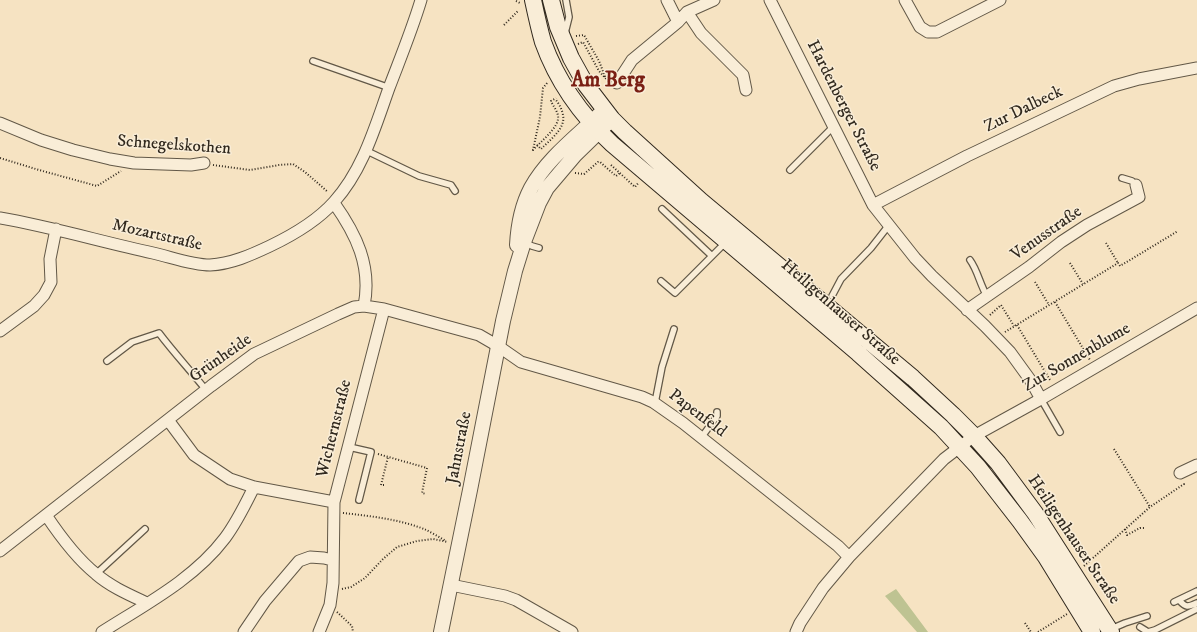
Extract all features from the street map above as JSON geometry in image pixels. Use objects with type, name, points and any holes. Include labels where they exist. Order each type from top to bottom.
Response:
[{"type":"main road","name":"Heiligenhauser Straße","points":[[533,0],[544,43],[552,63],[562,81],[595,127],[913,378],[953,414],[998,463],[1035,513],[1110,631]]},
{"type":"main road","name":"Heiligenhauser Straße","points":[[551,0],[558,27],[570,38],[571,58],[586,85],[608,114],[624,132],[701,201],[732,236],[937,423],[960,447],[978,467],[1046,557],[1090,631]]},
{"type":"street","name":"Mozartstraße","points":[[0,218],[56,229],[186,261],[209,265],[230,262],[252,255],[288,237],[312,222],[334,202],[353,175],[366,150],[421,0]]},
{"type":"street","points":[[667,0],[678,22]]},
{"type":"street","points":[[611,83],[632,60],[678,22],[687,12],[714,0]]},
{"type":"street","name":"Hardenberger Straße","points":[[770,0],[873,204],[915,258],[982,323],[1018,362],[1041,399]]},
{"type":"street","points":[[905,0],[920,27],[928,32],[937,32],[1000,0]]},
{"type":"street","points":[[687,12],[701,33],[743,75],[746,90]]},
{"type":"street","name":"Zur Dalbeck","points":[[873,204],[967,156],[1114,86],[1139,79],[1197,68]]},
{"type":"street","points":[[595,127],[608,114]]},
{"type":"street","name":"Schnegelskothen","points":[[0,123],[41,140],[73,150],[134,163],[191,165],[204,163]]},
{"type":"street","name":"Jahnstraße","points":[[441,632],[498,346],[515,271],[539,202],[547,188],[595,127]]},
{"type":"street","name":"Jahnstraße","points":[[515,271],[518,233],[522,214],[531,188],[544,169],[566,144],[580,131],[595,127]]},
{"type":"street","name":"Venusstraße","points":[[967,310],[1029,267],[1061,242],[1087,225],[1139,197],[1136,185]]},
{"type":"street","points":[[334,202],[348,223],[359,244],[365,268],[367,292],[364,306]]},
{"type":"street","points":[[0,331],[34,306],[44,295],[51,282],[50,259],[56,229]]},
{"type":"street","name":"Grünheide","points":[[0,551],[254,354],[338,314],[364,306],[384,309],[479,335],[498,346]]},
{"type":"street","name":"Zur Sonnenblume","points":[[796,632],[800,623],[823,588],[849,557],[944,459],[974,436],[1041,399],[1197,308]]},
{"type":"street","name":"Wichernstraße","points":[[319,632],[330,605],[333,583],[332,560],[334,502],[384,309]]},
{"type":"street","name":"Papenfeld","points":[[498,346],[521,362],[642,397],[655,403],[683,423],[838,546],[849,557]]},
{"type":"street","points":[[168,420],[194,454],[230,479],[254,487],[334,502]]},
{"type":"street","points":[[1180,473],[1197,465]]},
{"type":"street","points":[[102,632],[170,590],[209,556],[225,537],[241,513],[254,487]]},
{"type":"street","points":[[46,515],[74,552],[96,574],[115,587],[147,603]]},
{"type":"street","points":[[244,632],[265,601],[299,561],[310,557],[332,560]]},
{"type":"street","points":[[451,585],[505,596],[516,600],[572,632]]},
{"type":"lane","points":[[566,0],[569,17],[570,38]]},
{"type":"lane","points":[[313,61],[390,88]]},
{"type":"lane","points":[[790,170],[834,126]]},
{"type":"lane","points":[[366,150],[419,176],[451,185],[455,191]]},
{"type":"lane","points":[[1122,178],[1132,181],[1136,185]]},
{"type":"lane","points":[[662,210],[712,256]]},
{"type":"lane","points":[[832,296],[841,279],[871,248],[889,225]]},
{"type":"lane","points":[[661,281],[674,293],[732,236]]},
{"type":"lane","points":[[524,242],[539,248]]},
{"type":"lane","points":[[970,260],[987,296]]},
{"type":"lane","points":[[655,403],[662,367],[674,329]]},
{"type":"lane","points":[[107,361],[132,342],[159,333],[206,390]]},
{"type":"lane","points":[[1041,399],[1060,432]]},
{"type":"lane","points":[[701,438],[717,416],[717,412]]},
{"type":"lane","points":[[349,447],[371,452],[358,500]]},
{"type":"lane","points":[[96,574],[144,529]]},
{"type":"lane","points":[[1197,591],[1177,601],[1189,606],[1197,603]]},
{"type":"lane","points":[[1110,631],[1125,623],[1147,616],[1140,629],[1148,632],[1197,609]]},
{"type":"path","points":[[504,25],[518,11]]},
{"type":"path","points":[[570,38],[584,35],[611,83]]},
{"type":"path","points":[[599,71],[611,83]]},
{"type":"path","points":[[537,145],[541,149],[562,126],[564,120],[563,113],[556,98],[551,101],[558,115],[558,122],[554,128],[537,145],[533,150],[540,117],[543,88],[552,80]]},
{"type":"path","points":[[0,158],[98,186],[134,163]]},
{"type":"path","points":[[584,174],[598,162],[600,162],[616,176],[620,173]]},
{"type":"path","name":"Schnegelskothen","points":[[204,163],[250,170],[293,164],[305,172],[328,192],[334,202]]},
{"type":"path","points":[[611,164],[635,187],[639,182]]},
{"type":"path","points":[[1106,243],[1120,266],[1178,231]]},
{"type":"path","points":[[1070,263],[1083,284]]},
{"type":"path","points":[[996,338],[1118,263]]},
{"type":"path","points":[[1035,282],[1049,305]]},
{"type":"path","points":[[1054,302],[1092,362]]},
{"type":"path","points":[[982,323],[1001,305],[1014,327]]},
{"type":"path","points":[[1017,325],[1050,380]]},
{"type":"path","points":[[1114,449],[1150,507]]},
{"type":"path","points":[[371,452],[427,468],[422,493],[426,494]]},
{"type":"path","points":[[384,486],[381,486],[388,457]]},
{"type":"path","points":[[1083,566],[1150,507],[1184,484],[1180,473]]},
{"type":"path","points":[[340,589],[351,588],[365,578],[397,547],[416,541],[433,539],[449,542],[424,529],[394,520],[368,515],[343,513]]},
{"type":"path","points":[[1125,529],[1127,535],[1140,528],[1144,528]]},
{"type":"path","points":[[336,611],[352,626],[353,632]]},
{"type":"path","points":[[1038,632],[1072,612]]},
{"type":"path","points":[[1025,623],[1031,632]]},
{"type":"green space","points":[[896,589],[928,632],[917,632],[885,596]]},
{"type":"district","name":"Am Berg","points":[[608,82]]}]
